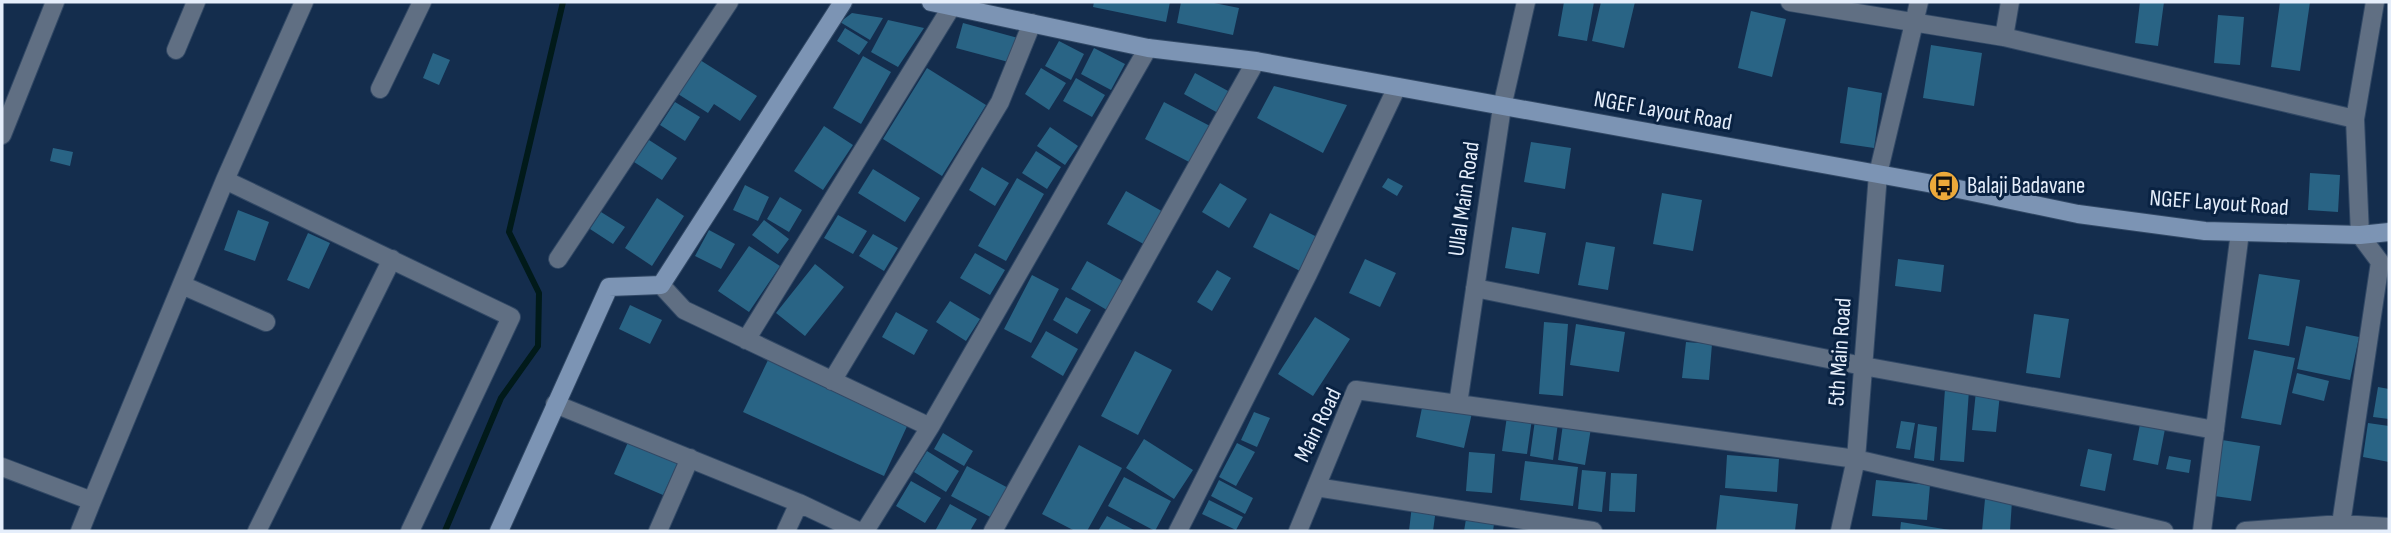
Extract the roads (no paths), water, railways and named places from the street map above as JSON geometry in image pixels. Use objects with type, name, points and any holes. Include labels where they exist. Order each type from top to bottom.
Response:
[{"type":"street","points":[[2,135],[55,2]]},
{"type":"street","points":[[176,50],[196,2]]},
{"type":"street","points":[[80,531],[225,180],[304,2]]},
{"type":"street","points":[[380,89],[422,2]]},
{"type":"street","points":[[558,259],[729,2]]},
{"type":"street","points":[[662,285],[843,2]]},
{"type":"street","name":"NGEF Layout Road","points":[[931,2],[1148,48],[1256,61],[1878,174],[2078,214],[2205,231],[2360,235],[2389,232]]},
{"type":"street","name":"Ullal Main Road","points":[[1458,404],[1502,107],[1525,2]]},
{"type":"street","points":[[1790,2],[2004,37],[2355,119]]},
{"type":"street","name":"5th Main Road","points":[[1840,531],[1856,459],[1878,174],[1919,2]]},
{"type":"street","points":[[2004,37],[2010,2]]},
{"type":"street","points":[[2341,524],[2380,262],[2360,235],[2355,119],[2375,2]]},
{"type":"street","points":[[746,341],[952,6]]},
{"type":"street","points":[[832,381],[1000,102],[1032,23]]},
{"type":"street","points":[[865,531],[930,426],[1148,48]]},
{"type":"street","points":[[993,531],[1256,61]]},
{"type":"street","points":[[1178,531],[1308,274],[1397,88]]},
{"type":"street","points":[[225,180],[511,317],[410,531]]},
{"type":"street","points":[[2202,531],[2240,232]]},
{"type":"street","points":[[257,531],[392,259]]},
{"type":"street","points":[[181,285],[266,323]]},
{"type":"street","points":[[662,285],[684,310],[930,426]]},
{"type":"street","points":[[499,531],[609,288],[662,285]]},
{"type":"street","points":[[1475,288],[1863,366],[2215,430]]},
{"type":"street","name":"Main Road","points":[[1298,531],[1356,390],[1458,404]]},
{"type":"street","points":[[555,404],[799,503],[858,531]]},
{"type":"street","points":[[1458,404],[1856,459],[2164,531]]},
{"type":"street","points":[[658,531],[691,458]]},
{"type":"street","points":[[2,467],[92,501]]},
{"type":"street","points":[[1316,487],[1593,531]]},
{"type":"street","points":[[786,531],[799,503]]},
{"type":"street","points":[[2245,531],[2341,524],[2389,527]]},
{"type":"waterway","points":[[445,531],[501,398],[538,346],[539,293],[509,232],[563,2]]},
{"type":"place","name":"Balaji Badavane","points":[[1944,186]]}]
